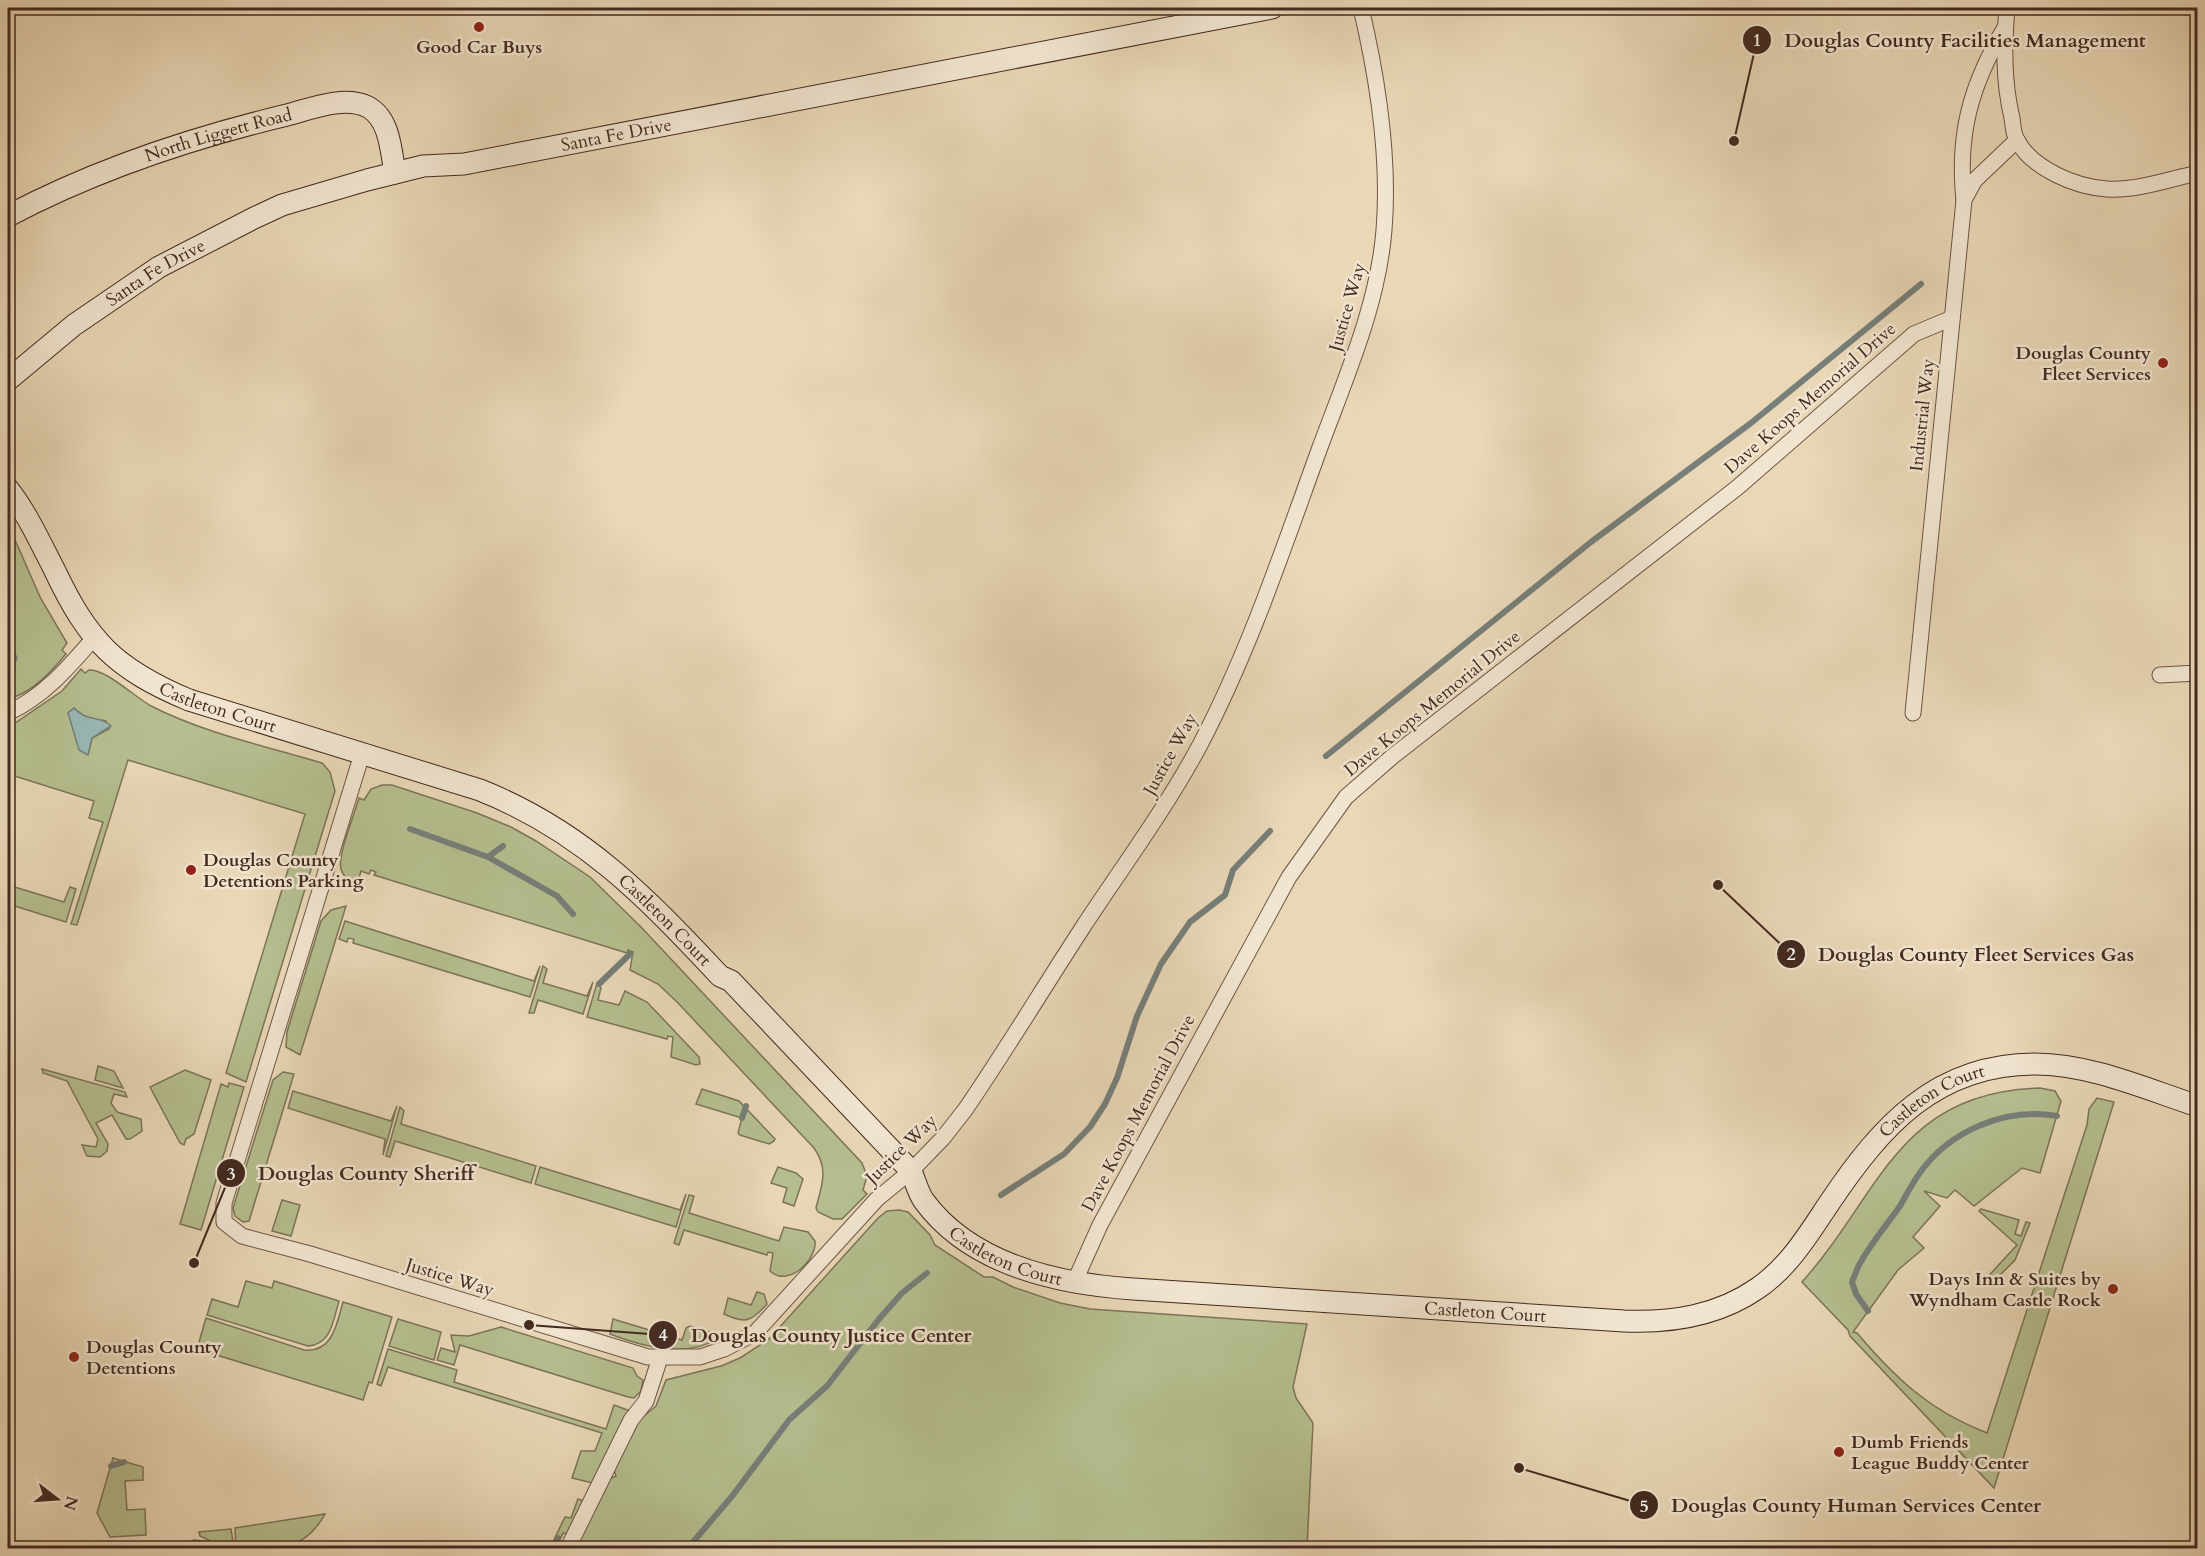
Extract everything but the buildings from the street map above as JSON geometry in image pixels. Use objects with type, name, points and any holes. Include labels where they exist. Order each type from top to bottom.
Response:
[{"type":"street","name":"Santa Fe Drive","points":[[8,380],[74,325],[169,262],[282,205],[423,166],[464,164],[1272,8]]},
{"type":"street","name":"Justice Way","points":[[362,754],[224,1203],[224,1222],[242,1236],[310,1254],[637,1354],[660,1358],[713,1354],[755,1333],[877,1199],[911,1171],[943,1138],[970,1102],[1164,807],[1201,743],[1232,679],[1263,604],[1350,365],[1379,271],[1386,200],[1384,155],[1378,92],[1361,8]]},
{"type":"street","points":[[2007,8],[2005,86],[2017,140],[2039,165],[2061,178],[2084,186],[2108,189],[2138,187],[2198,173]]},
{"type":"street","points":[[1964,200],[1960,167],[1969,105],[1984,63],[2006,26]]},
{"type":"street","name":"North Liggett Road","points":[[8,216],[64,189],[145,157],[233,128],[327,105],[364,106],[375,112],[385,129],[395,173]]},
{"type":"street","name":"Industrial Way","points":[[1913,713],[1964,200],[1975,180],[2017,140]]},
{"type":"street","name":"Dave Koops Memorial Drive","points":[[1074,1283],[1104,1216],[1289,877],[1346,797],[1393,756],[1737,487],[1914,334],[1952,318]]},
{"type":"street","name":"Castleton Court","points":[[8,489],[31,523],[77,615],[93,639],[159,688],[189,700],[504,799],[549,822],[602,859],[720,976],[731,981],[911,1171],[923,1200],[967,1239],[1028,1272],[1074,1283],[1624,1321],[1677,1320],[1715,1311],[1738,1300],[1777,1272],[1800,1248],[1859,1160],[1883,1131],[1928,1095],[1965,1077],[1999,1067],[2052,1065],[2090,1072],[2198,1106]]},
{"type":"street","points":[[8,713],[40,694],[59,678],[93,639]]},
{"type":"street","points":[[2160,675],[2198,673]]},
{"type":"street","points":[[568,1548],[631,1420],[646,1401],[660,1358]]},
{"type":"green space","points":[[8,524],[41,599],[67,643],[62,650],[66,654],[47,675],[25,692],[8,699],[8,679],[15,668],[8,625]]},
{"type":"green space","points":[[81,669],[85,673],[89,670],[95,671],[111,678],[151,706],[171,716],[235,738],[322,763],[330,772],[335,791],[246,1082],[226,1073],[305,814],[128,760],[77,925],[71,924],[103,822],[89,818],[94,801],[8,774],[8,728],[62,691]],"holes":[[[74,708],[85,717],[106,721],[109,729],[92,738],[89,751],[68,713]]]},
{"type":"green space","points":[[382,785],[392,785],[477,813],[511,827],[590,877],[641,927],[862,1163],[867,1176],[863,1190],[867,1194],[842,1219],[833,1219],[818,1212],[816,1208],[823,1170],[814,1148],[678,1003],[658,984],[630,970],[633,952],[628,950],[627,953],[374,875],[376,872],[371,870],[369,874],[361,871],[357,885],[352,885],[344,876],[340,863],[347,834],[359,798],[364,800],[371,789]]},
{"type":"green space","points":[[8,885],[64,902],[70,887],[76,889],[66,922],[8,904]]},
{"type":"green space","points":[[346,906],[300,1055],[286,1047],[287,1032],[321,921],[331,910]]},
{"type":"green space","points":[[345,921],[534,981],[540,966],[530,997],[353,943],[354,939],[348,938],[347,942],[339,939]]},
{"type":"green space","points":[[543,966],[547,969],[543,983],[587,996],[593,982],[583,1014],[538,1000],[534,1013],[529,1013]]},
{"type":"green space","points":[[597,983],[601,988],[598,1000],[619,1005],[625,991],[647,1002],[699,1057],[700,1064],[696,1065],[671,1057],[673,1037],[668,1036],[667,1039],[587,1017]]},
{"type":"green space","points":[[98,1066],[114,1071],[123,1088],[95,1080]]},
{"type":"green space","points":[[42,1069],[125,1092],[127,1097],[114,1094],[111,1103],[117,1112],[141,1119],[142,1131],[126,1139],[112,1115],[96,1123],[108,1144],[107,1151],[100,1157],[87,1156],[82,1145],[96,1147],[98,1139],[67,1081],[43,1073]]},
{"type":"green space","points":[[185,1070],[211,1080],[194,1134],[186,1139],[184,1145],[180,1143],[150,1087]]},
{"type":"green space","points":[[283,1072],[294,1074],[249,1221],[243,1222],[235,1216],[233,1208],[273,1080]]},
{"type":"green space","points":[[229,1083],[244,1087],[201,1230],[180,1224],[221,1084],[228,1087]]},
{"type":"green space","points":[[2040,1088],[2055,1091],[2061,1101],[2040,1173],[2022,1168],[1974,1206],[1955,1190],[1947,1198],[1924,1191],[1940,1206],[1913,1237],[1924,1248],[1898,1270],[1853,1332],[1857,1333],[1915,1392],[1948,1415],[1987,1433],[2087,1125],[2089,1109],[2097,1098],[2114,1102],[1994,1488],[1802,1282],[1829,1249],[1897,1153],[1923,1128],[1954,1108],[1992,1094]]},
{"type":"green space","points":[[702,1089],[739,1101],[775,1139],[774,1141],[769,1144],[740,1135],[738,1133],[742,1118],[696,1104]]},
{"type":"green space","points":[[293,1091],[391,1121],[397,1106],[383,1155],[385,1139],[288,1108]]},
{"type":"green space","points":[[400,1107],[404,1111],[401,1124],[536,1166],[531,1183],[395,1141],[390,1157],[386,1156]]},
{"type":"green space","points":[[540,1167],[680,1210],[686,1194],[676,1227],[535,1184]]},
{"type":"green space","points":[[778,1167],[796,1173],[803,1179],[794,1206],[783,1202],[787,1188],[771,1183]]},
{"type":"green space","points":[[689,1195],[694,1196],[689,1213],[779,1241],[784,1227],[808,1232],[815,1241],[811,1256],[800,1270],[785,1276],[770,1271],[773,1253],[768,1252],[767,1255],[684,1230],[679,1245],[674,1243]]},
{"type":"green space","points":[[282,1200],[300,1205],[291,1236],[272,1231]]},
{"type":"green space","points":[[1981,1209],[2019,1220],[2015,1234],[2021,1236],[2026,1222],[2030,1223],[2015,1260],[1989,1286],[1982,1283],[2017,1245],[1979,1211]]},
{"type":"green space","points":[[887,1211],[908,1212],[930,1235],[935,1245],[984,1277],[993,1277],[1013,1287],[1060,1303],[1090,1309],[1307,1324],[1293,1387],[1296,1398],[1313,1423],[1307,1548],[575,1548],[609,1479],[616,1476],[614,1470],[639,1420],[656,1406],[666,1380],[721,1366],[740,1358],[769,1339],[878,1218]]},
{"type":"green space","points":[[246,1281],[272,1288],[274,1281],[339,1301],[327,1336],[322,1341],[308,1346],[207,1315],[212,1299],[238,1307]]},
{"type":"green space","points":[[757,1292],[764,1294],[767,1304],[752,1318],[743,1320],[724,1314],[728,1298],[751,1305]]},
{"type":"green space","points":[[343,1302],[392,1317],[372,1383],[369,1382],[363,1400],[197,1349],[206,1318],[304,1350],[314,1350],[328,1342],[336,1327]]},
{"type":"green space","points":[[398,1319],[441,1332],[434,1360],[389,1346]]},
{"type":"green space","points":[[613,1319],[682,1340],[686,1328],[690,1326],[714,1333],[716,1339],[691,1348],[649,1346],[610,1334]]},
{"type":"green space","points":[[501,1327],[633,1368],[637,1376],[643,1380],[641,1391],[634,1398],[628,1397],[460,1345],[454,1365],[437,1360],[441,1348],[455,1352],[451,1335],[469,1336]]},
{"type":"green space","points":[[388,1349],[457,1370],[454,1382],[606,1429],[614,1405],[630,1411],[592,1483],[572,1478],[581,1451],[595,1451],[602,1433],[388,1367],[381,1386],[377,1384]]},
{"type":"green space","points":[[113,1458],[143,1467],[143,1480],[125,1481],[127,1510],[145,1509],[146,1535],[110,1537],[97,1513]]},
{"type":"green space","points":[[578,1499],[587,1502],[569,1535],[563,1533],[559,1542],[565,1544],[563,1548],[550,1548],[565,1517],[571,1518]]},
{"type":"green space","points":[[325,1514],[317,1527],[298,1542],[275,1548],[236,1548],[235,1528]]},
{"type":"green space","points":[[231,1529],[234,1548],[225,1548],[200,1536],[199,1532]]},
{"type":"green space","points":[[194,1540],[202,1541],[212,1547],[183,1548],[185,1543]]},
{"type":"water","points":[[8,625],[10,642],[17,658],[8,679]]},
{"type":"water","points":[[74,708],[84,715],[111,726],[92,738],[88,755],[79,750],[68,713]]},
{"type":"waterway","points":[[1326,756],[1591,542],[1751,423],[1921,284]]},
{"type":"waterway","points":[[410,829],[488,857],[503,846]]},
{"type":"waterway","points":[[1001,1195],[1064,1154],[1090,1127],[1105,1104],[1117,1078],[1137,1016],[1161,964],[1190,922],[1225,895],[1233,870],[1270,831]]},
{"type":"waterway","points":[[488,857],[557,896],[573,914]]},
{"type":"waterway","points":[[599,984],[630,954]]},
{"type":"waterway","points":[[742,1118],[746,1106]]},
{"type":"waterway","points":[[1868,1311],[1856,1294],[1852,1282],[1858,1267],[1872,1243],[1931,1159],[1962,1134],[1998,1119],[2037,1114],[2057,1116]]},
{"type":"waterway","points":[[688,1548],[733,1495],[789,1420],[827,1386],[902,1293],[927,1273]]},
{"type":"waterway","points":[[111,1466],[124,1462]]},
{"type":"waterway","points":[[555,1548],[558,1538]]},
{"type":"place","name":"Good Car Buys","points":[[479,27]]},
{"type":"place","name":"Douglas County Facilities Management","points":[[1734,141]]},
{"type":"place","name":"Douglas County Fleet Services","points":[[2163,363]]},
{"type":"place","name":"Douglas County Detentions Parking","points":[[191,870]]},
{"type":"place","name":"Douglas County Fleet Services Gas","points":[[1718,885]]},
{"type":"place","name":"Douglas County Sheriff","points":[[194,1263]]},
{"type":"place","name":"Days Inn & Suites by Wyndham Castle Rock","points":[[2113,1289]]},
{"type":"place","name":"Douglas County Justice Center","points":[[529,1325]]},
{"type":"place","name":"Douglas County Detentions","points":[[74,1357]]},
{"type":"place","name":"Dumb Friends League Buddy Center","points":[[1839,1452]]},
{"type":"place","name":"Douglas County Human Services Center","points":[[1519,1468]]}]
